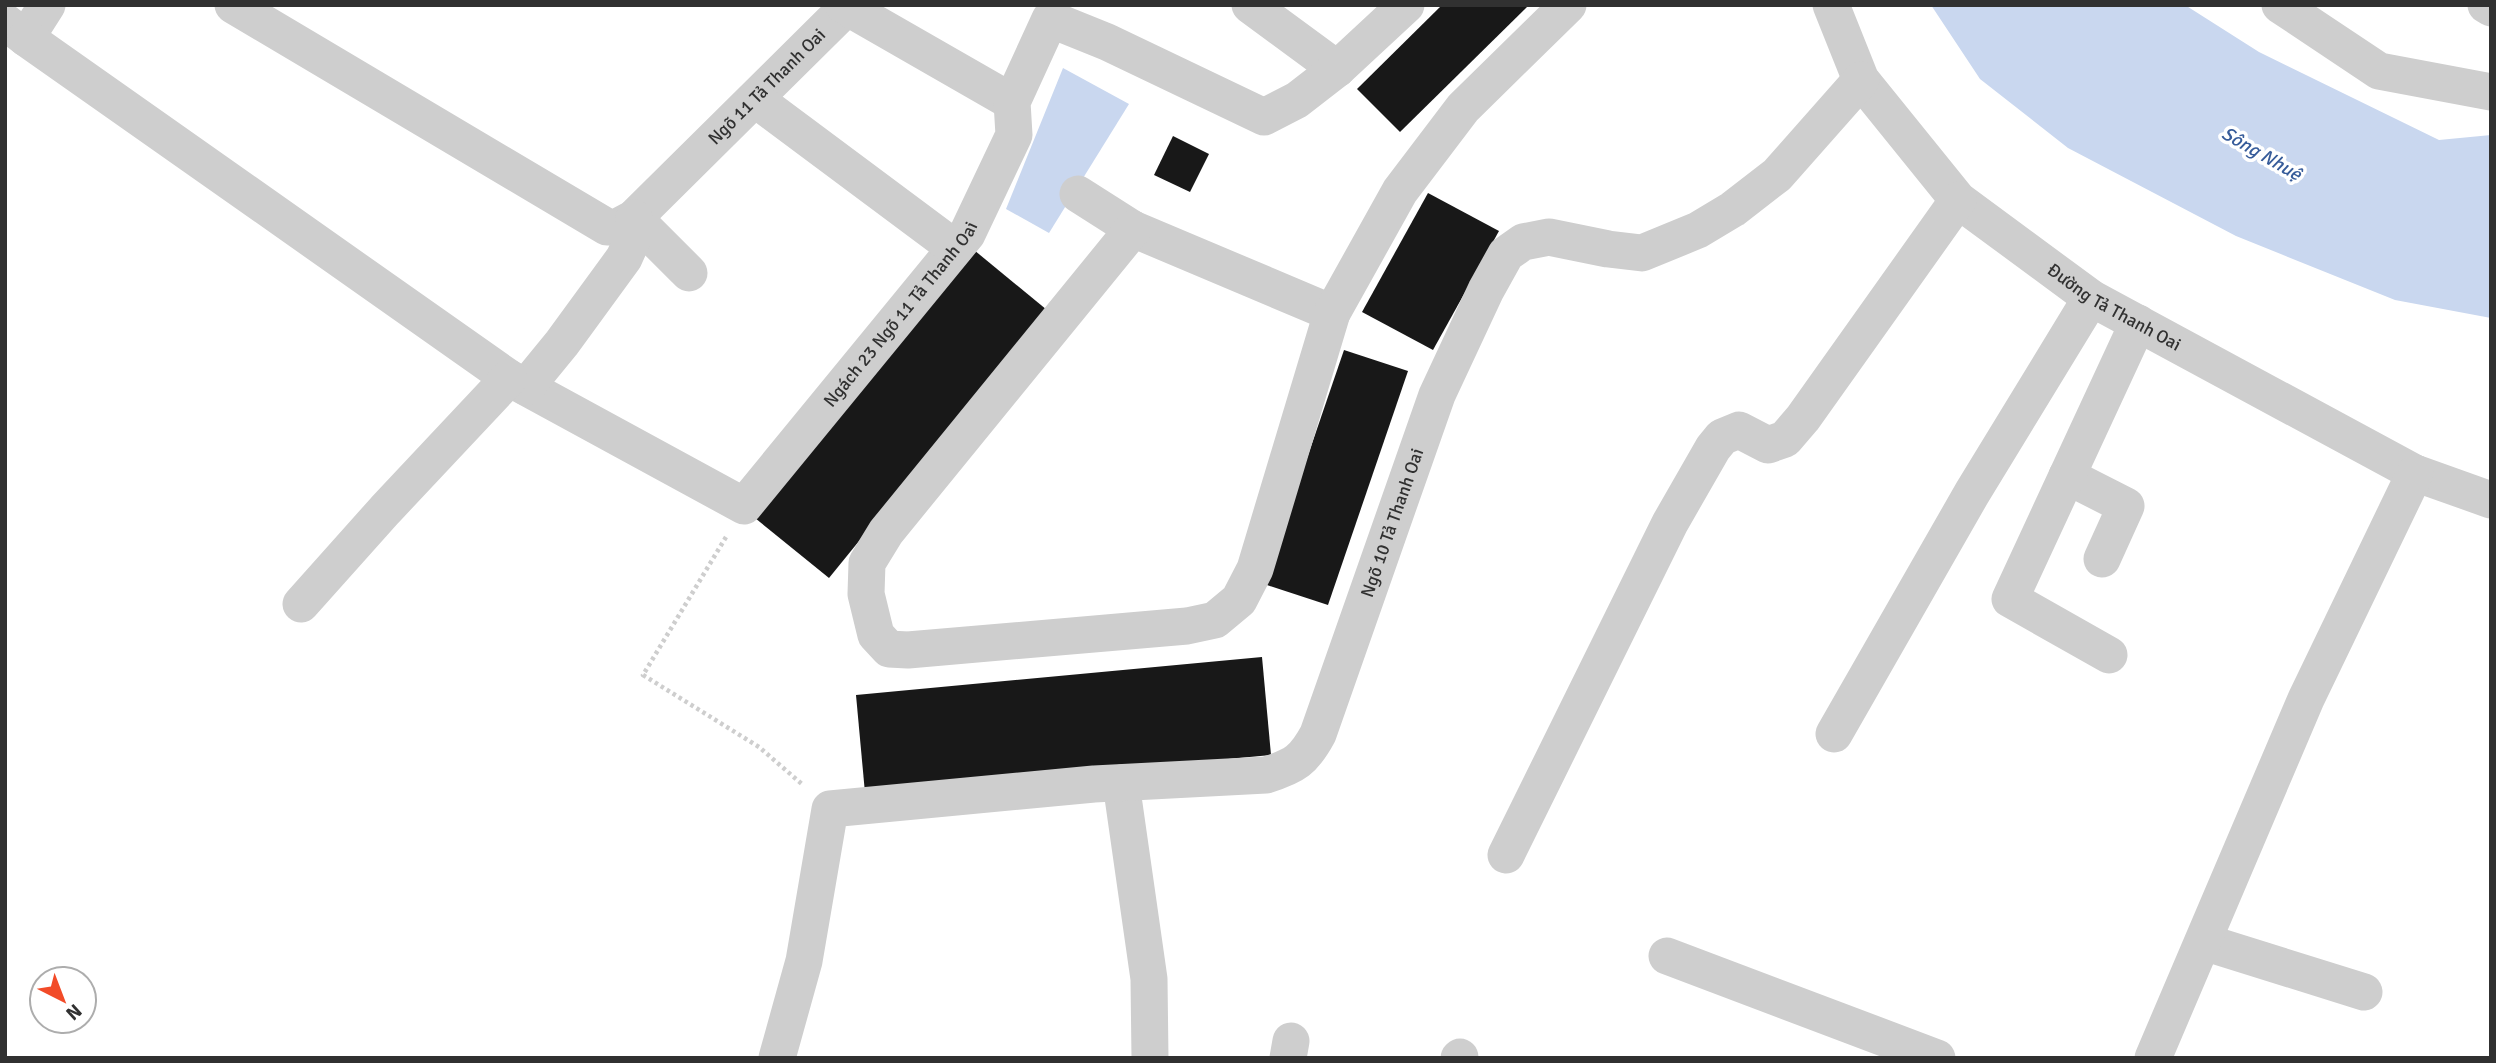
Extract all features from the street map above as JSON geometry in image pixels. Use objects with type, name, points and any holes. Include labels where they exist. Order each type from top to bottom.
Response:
[{"type":"street","points":[[47,5],[16,30],[518,383],[744,506]]},
{"type":"street","points":[[233,5],[607,227],[617,227],[634,218]]},
{"type":"street","points":[[1250,5],[1336,69]]},
{"type":"street","points":[[1012,102],[1050,19],[1107,42],[1264,117],[1297,100],[1336,69],[1406,5]]},
{"type":"street","points":[[1133,229],[886,532],[867,563],[866,594],[876,635],[889,649],[908,650],[1174,627],[1215,620],[1239,600],[1255,569],[1332,313],[1401,191],[1463,107],[1567,5]]},
{"type":"street","name":"Đường Tả Thanh Oai","points":[[1831,5],[1861,80],[1958,200],[2091,298],[2415,473],[2491,500]]},
{"type":"street","points":[[2280,5],[2379,71],[2491,92]]},
{"type":"street","name":"Ngõ 11 Tả Thanh Oai","points":[[634,218],[846,6],[1012,102]]},
{"type":"street","name":"Ngõ 10 Tả Thanh Oai","points":[[830,808],[1094,784],[1266,775],[1291,767],[1308,752],[1318,734],[1437,396],[1486,290],[1506,254],[1523,242],[1549,237],[1642,253],[1698,230],[1733,209],[1777,175],[1861,80]]},
{"type":"street","points":[[755,99],[955,248]]},
{"type":"street","name":"Ngách 23 Ngõ 11 Tả Thanh Oai","points":[[744,506],[967,234],[1014,135],[1012,102]]},
{"type":"street","points":[[1078,194],[1133,229],[1332,313]]},
{"type":"street","points":[[1506,855],[1670,523],[1713,448],[1722,437],[1739,430],[1768,445],[1785,439],[1803,418],[1958,200]]},
{"type":"street","points":[[634,218],[689,273]]},
{"type":"street","points":[[301,604],[386,510],[562,343],[624,258],[634,236],[634,218]]},
{"type":"street","points":[[1834,734],[1972,493],[2091,298]]},
{"type":"street","points":[[2109,655],[2010,598],[2138,323]]},
{"type":"street","points":[[2153,1058],[2306,699],[2415,473]]},
{"type":"street","points":[[2067,476],[2126,506],[2102,559]]},
{"type":"street","points":[[1121,783],[1149,979],[1150,1058]]},
{"type":"street","points":[[777,1058],[804,961],[830,808]]},
{"type":"street","points":[[2204,942],[2364,992]]},
{"type":"street","points":[[1667,956],[1937,1058]]},
{"type":"path","points":[[744,506],[643,675],[759,747],[830,808]]},
{"type":"water","name":"Sông Nhuệ","points":[[1931,5],[2185,5],[2259,52],[2439,140],[2491,135],[2491,318],[2395,300],[2236,236],[2068,148],[1980,79]]},
{"type":"water","points":[[1063,68],[1129,104],[1049,233],[1006,209]]},
{"type":"building","points":[[1442,5],[1529,5],[1400,132],[1357,89]]},
{"type":"building","points":[[1173,136],[1209,154],[1190,192],[1154,175]]},
{"type":"building","points":[[1428,193],[1499,231],[1433,350],[1362,312]]},
{"type":"building","points":[[974,250],[1047,310],[829,578],[755,518]]},
{"type":"building","points":[[1344,350],[1408,371],[1328,605],[1264,584]]},
{"type":"building","points":[[1262,657],[1271,755],[865,793],[856,695]]}]
